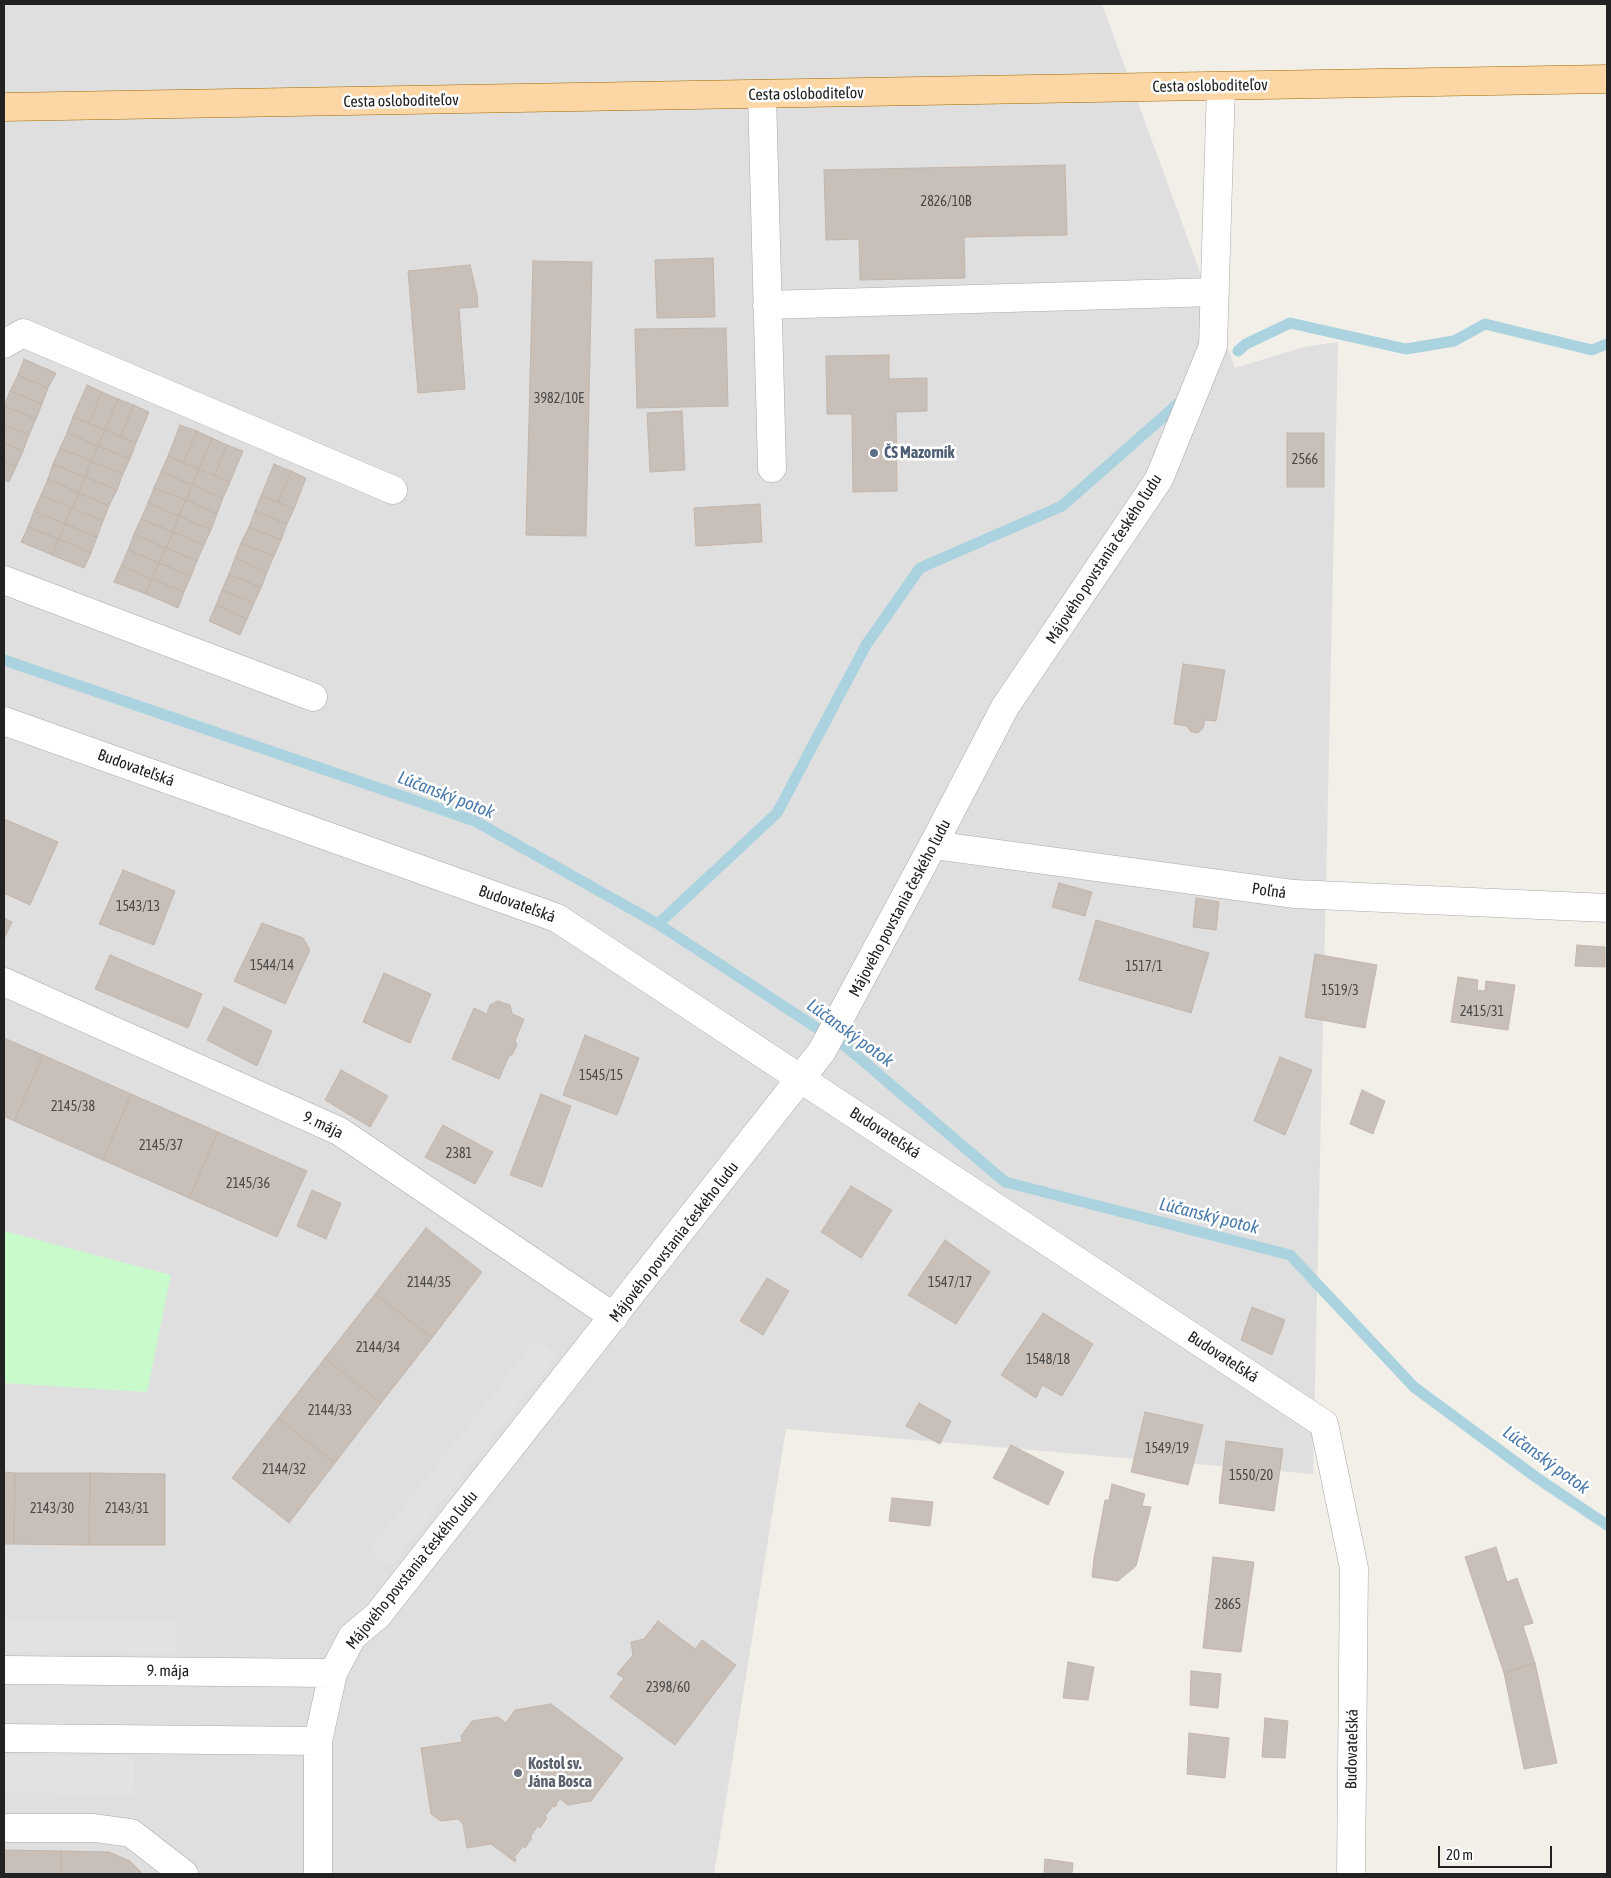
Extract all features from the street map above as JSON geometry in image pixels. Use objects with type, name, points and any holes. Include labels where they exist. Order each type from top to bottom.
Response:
[{"type":"main road","name":"Cesta osloboditeľov","points":[[4,107],[1607,79]]},
{"type":"street","name":"Májového povstania českého ľudu","points":[[318,1874],[318,1741],[333,1674],[352,1638],[378,1615],[822,1052],[846,1010],[1005,707],[1159,479],[1213,346],[1220,86]]},
{"type":"street","points":[[762,94],[772,468]]},
{"type":"street","points":[[767,305],[1215,292]]},
{"type":"street","points":[[4,344],[23,333],[393,490]]},
{"type":"street","points":[[4,580],[313,697]]},
{"type":"street","name":"Budovateľská","points":[[4,721],[557,918],[803,1078],[1324,1424],[1354,1568],[1351,1874]]},
{"type":"street","name":"Poľná","points":[[933,845],[1294,894],[1607,908]]},
{"type":"street","name":"9. mája","points":[[4,982],[339,1131],[614,1317]]},
{"type":"street","name":"9. mája","points":[[4,1670],[333,1674]]},
{"type":"street","points":[[4,1738],[318,1741]]},
{"type":"street","points":[[4,1828],[94,1828],[131,1833],[184,1874]]},
{"type":"shaded area","points":[[4,4],[1102,4],[1235,368],[1304,347],[1338,342],[1313,1474],[786,1429],[714,1874],[4,1874]]},
{"type":"shaded area","points":[[536,1340],[557,1356],[390,1568],[369,1551]]},
{"type":"shaded area","points":[[4,1620],[177,1622],[176,1653],[4,1651]]},
{"type":"shaded area","points":[[4,1756],[134,1756],[135,1796],[4,1792]]},
{"type":"green space","points":[[4,1231],[171,1275],[147,1392],[4,1383]]},
{"type":"building","points":[[1065,165],[1067,235],[964,237],[965,278],[860,280],[859,239],[826,240],[824,170]]},
{"type":"building","points":[[713,258],[715,317],[657,318],[655,260]]},
{"type":"building","points":[[533,261],[592,262],[586,536],[526,535]]},
{"type":"building","points":[[470,265],[478,307],[459,308],[465,389],[418,393],[408,271]]},
{"type":"building","points":[[726,328],[728,406],[637,408],[635,329]]},
{"type":"building","name":"ČS Mazorník","points":[[889,355],[889,379],[927,378],[927,411],[896,412],[897,491],[853,492],[852,414],[827,414],[826,356]]},
{"type":"building","points":[[24,359],[56,373],[48,388],[18,375]]},
{"type":"building","points":[[18,375],[48,388],[42,404],[10,391]]},
{"type":"building","points":[[87,385],[102,392],[89,423],[73,417]]},
{"type":"building","points":[[10,391],[42,404],[36,419],[4,406]]},
{"type":"building","points":[[102,392],[118,399],[105,430],[89,423]]},
{"type":"building","points":[[118,399],[134,405],[120,437],[105,430]]},
{"type":"building","points":[[134,405],[149,412],[136,443],[120,437]]},
{"type":"building","points":[[4,406],[36,419],[29,435],[4,425]]},
{"type":"building","points":[[682,411],[685,470],[650,472],[647,413]]},
{"type":"building","points":[[73,417],[105,430],[98,446],[67,433]]},
{"type":"building","points":[[4,425],[29,435],[23,451],[4,443]]},
{"type":"building","points":[[180,425],[197,431],[183,463],[168,456]]},
{"type":"building","points":[[105,430],[136,443],[130,459],[98,446]]},
{"type":"building","points":[[197,431],[212,438],[199,469],[183,463]]},
{"type":"building","points":[[67,433],[98,446],[91,461],[60,448]]},
{"type":"building","points":[[1287,433],[1324,433],[1324,487],[1287,487]]},
{"type":"building","points":[[212,438],[227,445],[214,476],[199,469]]},
{"type":"building","points":[[4,443],[23,451],[16,467],[4,461]]},
{"type":"building","points":[[227,445],[243,451],[230,482],[214,476]]},
{"type":"building","points":[[98,446],[130,459],[123,474],[91,461]]},
{"type":"building","points":[[60,448],[91,461],[85,477],[53,464]]},
{"type":"building","points":[[168,456],[199,469],[192,485],[161,472]]},
{"type":"building","points":[[4,461],[16,467],[9,482],[4,480]]},
{"type":"building","points":[[91,461],[123,474],[117,490],[85,477]]},
{"type":"building","points":[[53,464],[85,477],[79,493],[48,479]]},
{"type":"building","points":[[274,464],[291,471],[278,502],[261,496]]},
{"type":"building","points":[[199,469],[230,482],[223,498],[192,485]]},
{"type":"building","points":[[291,471],[306,478],[294,509],[278,502]]},
{"type":"building","points":[[161,472],[192,485],[186,500],[154,488]]},
{"type":"building","points":[[85,477],[117,490],[109,506],[79,493]]},
{"type":"building","points":[[48,479],[79,493],[72,508],[41,495]]},
{"type":"building","points":[[192,485],[223,498],[217,514],[186,500]]},
{"type":"building","points":[[154,488],[186,500],[179,516],[148,503]]},
{"type":"building","points":[[79,493],[109,506],[103,521],[72,508]]},
{"type":"building","points":[[41,495],[72,508],[65,524],[34,511]]},
{"type":"building","points":[[261,496],[294,509],[287,524],[255,511]]},
{"type":"building","points":[[186,500],[217,514],[211,530],[179,516]]},
{"type":"building","points":[[148,503],[179,516],[173,532],[141,519]]},
{"type":"building","points":[[760,504],[762,542],[696,546],[694,508]]},
{"type":"building","points":[[72,508],[103,521],[97,537],[65,524]]},
{"type":"building","points":[[34,511],[65,524],[59,539],[28,527]]},
{"type":"building","points":[[255,511],[287,524],[281,540],[249,527]]},
{"type":"building","points":[[179,516],[211,530],[204,545],[173,532]]},
{"type":"building","points":[[141,519],[173,532],[166,548],[134,534]]},
{"type":"building","points":[[65,524],[97,537],[91,553],[59,539]]},
{"type":"building","points":[[28,527],[59,539],[52,555],[21,542]]},
{"type":"building","points":[[249,527],[281,540],[274,556],[241,543]]},
{"type":"building","points":[[173,532],[204,545],[197,561],[166,548]]},
{"type":"building","points":[[134,534],[166,548],[159,563],[128,550]]},
{"type":"building","points":[[59,539],[91,553],[84,568],[52,555]]},
{"type":"building","points":[[241,543],[274,556],[267,572],[235,558]]},
{"type":"building","points":[[166,548],[197,561],[191,576],[159,563]]},
{"type":"building","points":[[128,550],[159,563],[152,579],[121,566]]},
{"type":"building","points":[[235,558],[267,572],[261,588],[229,574]]},
{"type":"building","points":[[159,563],[191,576],[184,592],[152,579]]},
{"type":"building","points":[[121,566],[152,579],[146,594],[114,582]]},
{"type":"building","points":[[229,574],[261,588],[254,603],[222,590]]},
{"type":"building","points":[[152,579],[184,592],[178,608],[146,594]]},
{"type":"building","points":[[222,590],[254,603],[247,619],[216,605]]},
{"type":"building","points":[[216,605],[247,619],[240,635],[209,621]]},
{"type":"building","points":[[1183,664],[1225,670],[1216,721],[1205,720],[1203,728],[1198,733],[1191,732],[1187,726],[1174,724]]},
{"type":"building","points":[[4,819],[58,842],[30,905],[4,893]]},
{"type":"building","points":[[123,870],[175,891],[154,945],[99,924]]},
{"type":"building","points":[[1059,883],[1092,892],[1085,916],[1052,907]]},
{"type":"building","points":[[1196,898],[1219,902],[1216,930],[1193,927]]},
{"type":"building","points":[[4,918],[12,922],[4,939]]},
{"type":"building","points":[[1096,920],[1209,953],[1191,1013],[1079,980]]},
{"type":"building","points":[[262,923],[303,938],[310,950],[285,1004],[234,981]]},
{"type":"building","points":[[1577,945],[1605,947],[1605,967],[1575,966]]},
{"type":"building","points":[[1315,954],[1377,965],[1365,1028],[1305,1017]]},
{"type":"building","points":[[110,955],[202,994],[188,1028],[95,989]]},
{"type":"building","points":[[384,973],[431,994],[410,1043],[363,1022]]},
{"type":"building","points":[[1458,977],[1478,980],[1477,990],[1485,991],[1486,981],[1515,985],[1508,1030],[1451,1022]]},
{"type":"building","points":[[498,1001],[510,1005],[512,1014],[524,1019],[515,1041],[517,1045],[512,1055],[509,1056],[499,1079],[452,1059],[474,1008],[487,1014],[490,1005]]},
{"type":"building","points":[[224,1007],[272,1031],[257,1066],[207,1040]]},
{"type":"building","points":[[585,1035],[639,1058],[617,1115],[563,1095]]},
{"type":"building","points":[[4,1038],[43,1055],[14,1121],[4,1116]]},
{"type":"building","points":[[43,1055],[131,1094],[103,1160],[14,1121]]},
{"type":"building","points":[[1280,1057],[1312,1070],[1285,1135],[1254,1121]]},
{"type":"building","points":[[341,1070],[388,1096],[370,1127],[325,1100]]},
{"type":"building","points":[[1362,1090],[1385,1101],[1373,1134],[1350,1124]]},
{"type":"building","points":[[131,1094],[218,1132],[189,1198],[103,1160]]},
{"type":"building","points":[[541,1094],[571,1106],[542,1187],[510,1175]]},
{"type":"building","points":[[443,1125],[493,1152],[475,1184],[425,1157]]},
{"type":"building","points":[[218,1132],[307,1171],[277,1237],[189,1198]]},
{"type":"building","points":[[851,1186],[892,1210],[861,1258],[821,1232]]},
{"type":"building","points":[[312,1190],[341,1203],[326,1239],[297,1226]]},
{"type":"building","points":[[426,1228],[482,1272],[432,1338],[375,1294]]},
{"type":"building","points":[[945,1240],[990,1272],[956,1324],[908,1295]]},
{"type":"building","points":[[767,1278],[789,1291],[763,1335],[740,1321]]},
{"type":"building","points":[[375,1294],[432,1338],[381,1403],[325,1358]]},
{"type":"building","points":[[1252,1307],[1285,1320],[1272,1355],[1241,1340]]},
{"type":"building","points":[[1043,1313],[1093,1344],[1062,1396],[1042,1385],[1036,1398],[1001,1375]]},
{"type":"building","points":[[325,1358],[381,1403],[335,1463],[278,1418]]},
{"type":"building","points":[[919,1403],[951,1421],[940,1444],[906,1426]]},
{"type":"building","points":[[1145,1412],[1203,1425],[1188,1485],[1131,1472]]},
{"type":"building","points":[[278,1418],[335,1463],[289,1523],[232,1478]]},
{"type":"building","points":[[1226,1441],[1283,1449],[1274,1511],[1219,1503]]},
{"type":"building","points":[[1011,1445],[1064,1472],[1048,1505],[993,1478]]},
{"type":"building","points":[[4,1472],[15,1473],[14,1544],[4,1544]]},
{"type":"building","points":[[15,1473],[90,1473],[89,1545],[14,1544]]},
{"type":"building","points":[[90,1473],[165,1474],[165,1545],[89,1545]]},
{"type":"building","points":[[1112,1484],[1145,1494],[1142,1506],[1151,1507],[1136,1566],[1118,1581],[1092,1577],[1105,1500],[1109,1500]]},
{"type":"building","points":[[892,1498],[933,1502],[930,1526],[889,1521]]},
{"type":"building","points":[[1496,1547],[1507,1582],[1517,1578],[1533,1623],[1523,1626],[1535,1663],[1504,1673],[1465,1557]]},
{"type":"building","points":[[1213,1557],[1254,1562],[1241,1652],[1203,1648]]},
{"type":"building","points":[[658,1621],[695,1649],[702,1640],[736,1665],[675,1745],[610,1697],[624,1678],[617,1674],[633,1655],[631,1642],[644,1639]]},
{"type":"building","points":[[1068,1662],[1094,1667],[1088,1700],[1063,1698]]},
{"type":"building","points":[[1535,1663],[1557,1763],[1524,1769],[1504,1673]]},
{"type":"building","points":[[1191,1671],[1221,1674],[1218,1708],[1190,1705]]},
{"type":"building","name":"Kostol sv. Jána Bosca","points":[[551,1704],[623,1758],[591,1801],[568,1805],[560,1799],[557,1805],[553,1806],[545,1816],[547,1818],[540,1828],[538,1826],[530,1837],[532,1838],[525,1848],[523,1846],[514,1858],[516,1859],[515,1862],[491,1844],[467,1848],[463,1824],[458,1819],[441,1821],[431,1814],[421,1748],[462,1742],[461,1736],[472,1721],[498,1717],[506,1723],[515,1710]]},
{"type":"building","points":[[1265,1718],[1288,1721],[1285,1758],[1262,1757]]},
{"type":"building","points":[[1189,1733],[1229,1738],[1225,1778],[1187,1774]]},
{"type":"building","points":[[4,1850],[61,1851],[61,1874],[4,1874]]},
{"type":"building","points":[[61,1851],[109,1852],[130,1861],[143,1874],[61,1874]]},
{"type":"building","points":[[1045,1859],[1073,1863],[1072,1874],[1044,1874]]},
{"type":"waterway","points":[[1238,351],[1246,344],[1290,323],[1406,349],[1454,341],[1485,324],[1592,350],[1607,344]]},
{"type":"waterway","points":[[658,924],[777,813],[866,645],[920,568],[1062,506],[1179,403]]},
{"type":"waterway","name":"Lúčanský potok","points":[[4,660],[475,821],[658,924],[849,1049],[1005,1182],[1290,1255],[1414,1387],[1537,1478],[1607,1525]]},
{"type":"place","name":"ČS Mazorník","points":[[874,453]]},
{"type":"place","name":"Kostol sv. Jána Bosca","points":[[518,1773]]}]
